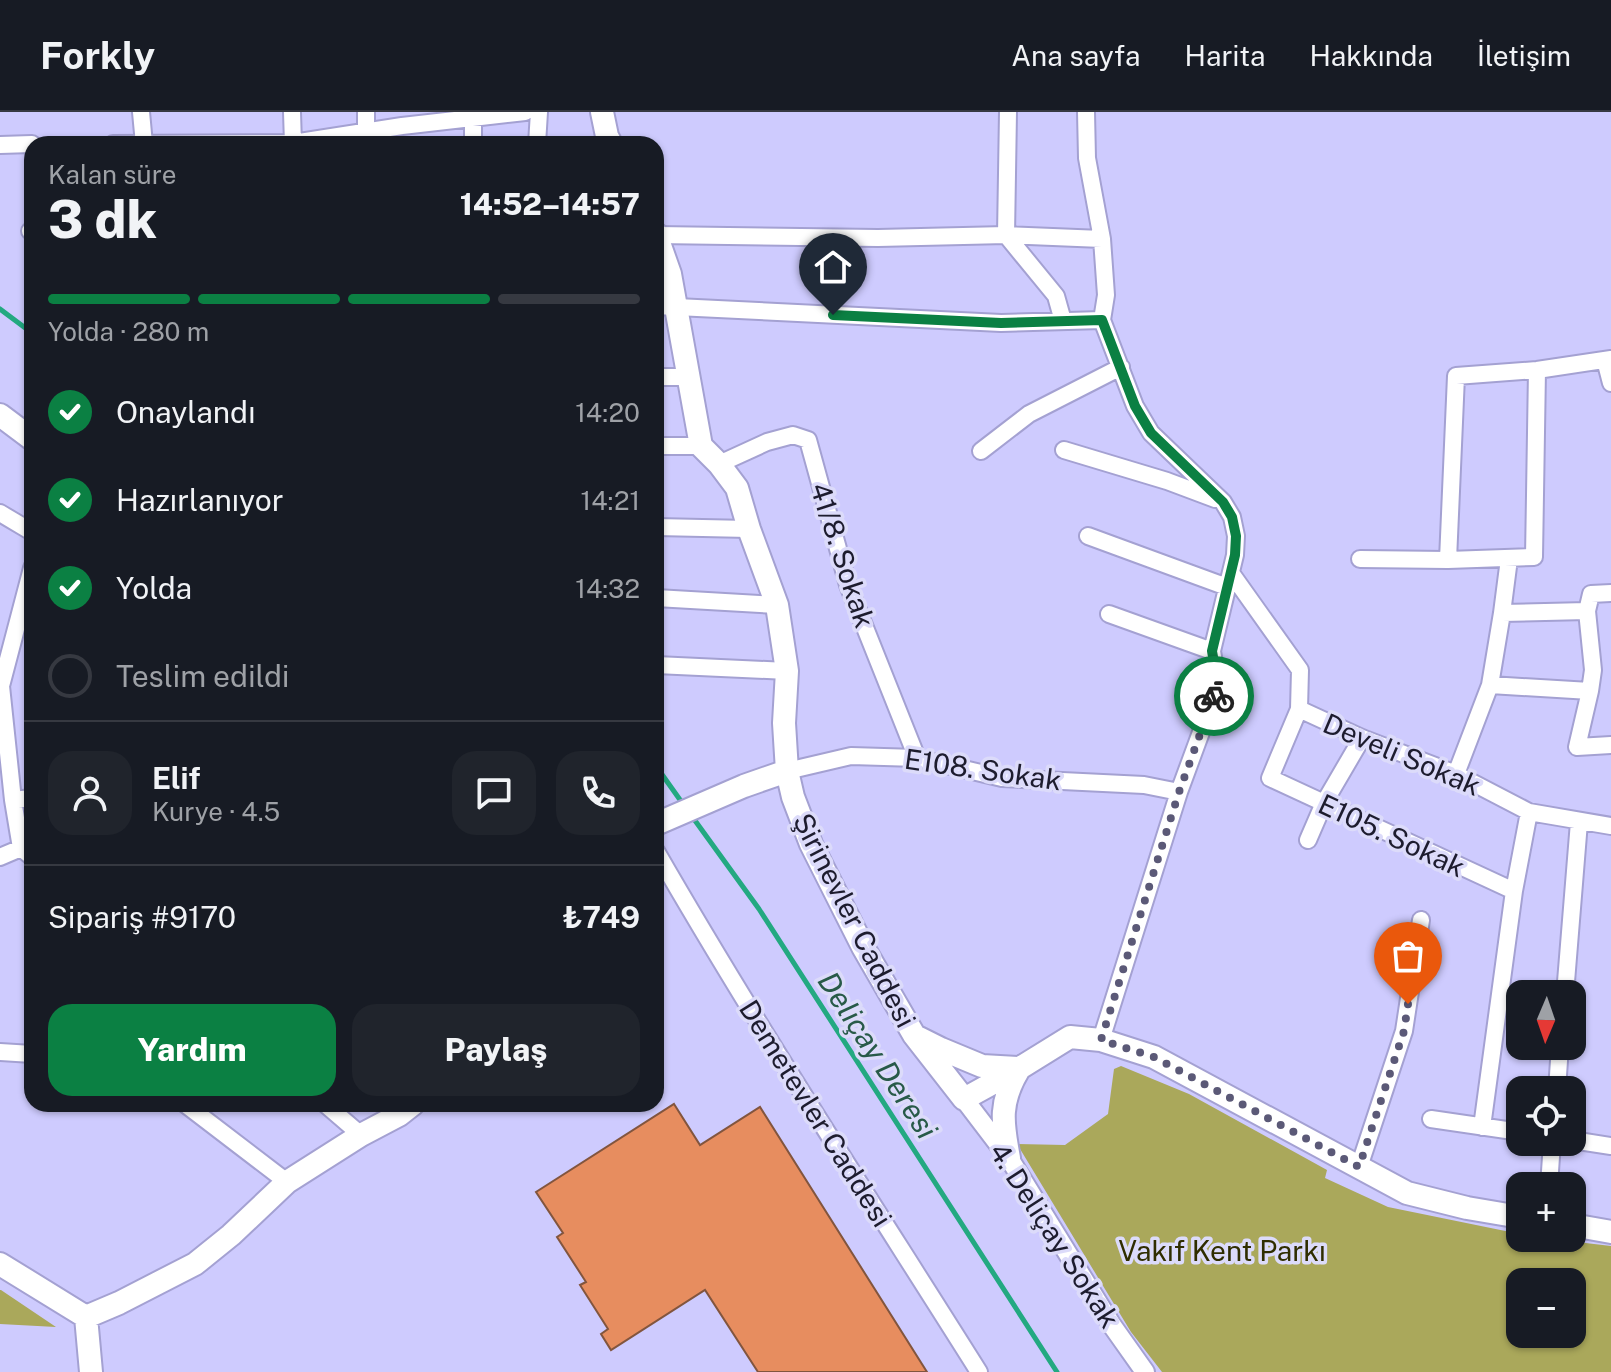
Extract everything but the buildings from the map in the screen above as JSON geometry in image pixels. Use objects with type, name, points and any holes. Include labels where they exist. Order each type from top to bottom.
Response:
[{"type":"main road","points":[[602,112],[607,136]]},
{"type":"main road","points":[[664,257],[670,274],[666,306],[689,377],[701,446]]},
{"type":"main road","points":[[0,415],[24,433]]},
{"type":"main road","name":"Şirinevler Caddesi","points":[[701,446],[737,488],[777,605],[787,671],[784,723],[787,771],[793,797],[811,844],[863,947],[914,1035],[964,1099]]},
{"type":"main road","points":[[664,821],[787,771]]},
{"type":"main road","points":[[914,1035],[982,1066],[1020,1068]]},
{"type":"main road","points":[[964,1099],[1070,1037],[1101,1040],[1154,1057],[1407,1193],[1506,1215]]},
{"type":"main road","points":[[1009,1158],[1003,1129],[1005,1098],[1020,1068]]},
{"type":"main road","points":[[86,1317],[195,1264],[287,1182],[403,1112]]},
{"type":"main road","points":[[1586,1228],[1611,1232]]},
{"type":"main road","points":[[0,1264],[86,1317]]},
{"type":"main road","points":[[86,1317],[91,1372]]},
{"type":"street","points":[[141,112],[143,136]]},
{"type":"street","points":[[292,112],[293,136]]},
{"type":"street","points":[[366,112],[366,132]]},
{"type":"street","points":[[342,136],[446,116],[473,119],[519,112]]},
{"type":"street","points":[[538,136],[539,112]]},
{"type":"street","points":[[1008,112],[1006,235],[1056,296],[1063,321]]},
{"type":"street","points":[[1086,112],[1087,158],[1102,239],[1106,295],[1102,320],[1135,406],[1151,433],[1223,502],[1232,517],[1236,536],[1235,555],[1212,651],[1218,686],[1179,792],[1101,1040]]},
{"type":"street","points":[[473,119],[473,136]]},
{"type":"street","points":[[402,126],[402,136]]},
{"type":"street","points":[[0,145],[24,144]]},
{"type":"street","points":[[664,235],[878,238],[1006,235],[1102,239]]},
{"type":"street","points":[[666,306],[1001,323],[1102,320]]},
{"type":"street","points":[[1448,560],[1456,376],[1537,370],[1608,359],[1611,383]]},
{"type":"street","points":[[981,451],[1029,414],[1121,367]]},
{"type":"street","points":[[1360,559],[1534,557],[1537,370]]},
{"type":"street","points":[[664,377],[689,377]]},
{"type":"street","name":"41/8. Sokak","points":[[719,464],[780,438],[793,435],[808,440],[848,585],[917,758]]},
{"type":"street","points":[[664,446],[701,446]]},
{"type":"street","points":[[1064,450],[1167,481],[1223,502]]},
{"type":"street","points":[[0,513],[24,527]]},
{"type":"street","points":[[664,527],[749,529]]},
{"type":"street","points":[[1088,536],[1229,580]]},
{"type":"street","points":[[1456,774],[1490,685],[1509,559]]},
{"type":"street","name":"Develi Sokak","points":[[1229,580],[1300,670],[1299,709],[1362,738],[1456,774],[1529,812],[1611,826]]},
{"type":"street","points":[[1611,593],[1591,594],[1587,611],[1593,670],[1577,747],[1611,745]]},
{"type":"street","points":[[24,598],[1,686],[4,760],[24,842]]},
{"type":"street","points":[[664,598],[777,605]]},
{"type":"street","points":[[1502,613],[1587,611]]},
{"type":"street","points":[[1109,614],[1212,651]]},
{"type":"street","points":[[664,665],[787,671]]},
{"type":"street","points":[[1593,670],[1611,669]]},
{"type":"street","points":[[1490,685],[1590,691]]},
{"type":"street","name":"E105. Sokak","points":[[1299,709],[1270,778],[1514,891]]},
{"type":"street","points":[[1308,840],[1324,803],[1362,738]]},
{"type":"street","name":"E108. Sokak","points":[[787,771],[851,756],[917,758],[1002,778],[1144,785],[1179,792]]},
{"type":"street","points":[[13,800],[24,799]]},
{"type":"street","points":[[1482,1127],[1514,891],[1529,812]]},
{"type":"street","points":[[1566,980],[1579,822]]},
{"type":"street","points":[[0,857],[24,853]]},
{"type":"street","name":"Demetevler Caddesi","points":[[664,865],[789,1072],[979,1372]]},
{"type":"street","points":[[1359,1167],[1404,1031],[1421,920]]},
{"type":"street","points":[[0,1052],[24,1054]]},
{"type":"street","name":"4. Deliçay Sokak","points":[[964,1099],[1009,1158],[1111,1324],[1145,1372]]},
{"type":"street","points":[[195,1112],[287,1182]]},
{"type":"street","points":[[334,1112],[361,1135]]},
{"type":"street","points":[[1431,1119],[1506,1130]]},
{"type":"street","points":[[1586,1142],[1611,1146]]},
{"type":"green space","name":"Vakıf Kent Parkı","points":[[1121,1066],[1189,1094],[1327,1170],[1325,1178],[1388,1207],[1506,1231],[1506,1252],[1586,1252],[1586,1243],[1611,1246],[1611,1372],[1162,1372],[1131,1332],[1017,1144],[1065,1145],[1108,1114],[1114,1069]]},
{"type":"green space","points":[[1,1290],[56,1327],[0,1324]]},
{"type":"waterway","name":"Deliçay Deresi","points":[[0,309],[24,327]]},
{"type":"waterway","name":"Deliçay Deresi","points":[[664,777],[683,804]]},
{"type":"waterway","name":"Deliçay Deresi","points":[[691,815],[759,909],[1057,1372]]},
{"type":"way so far","points":[[1214,696],[1179,792],[1101,1040],[1154,1057],[1359,1167],[1404,1031],[1408,1004]]},
{"type":"route","points":[[833,315],[1001,323],[1102,320],[1135,406],[1151,433],[1223,502],[1232,517],[1236,536],[1235,555],[1212,651],[1218,686],[1214,696]]}]
